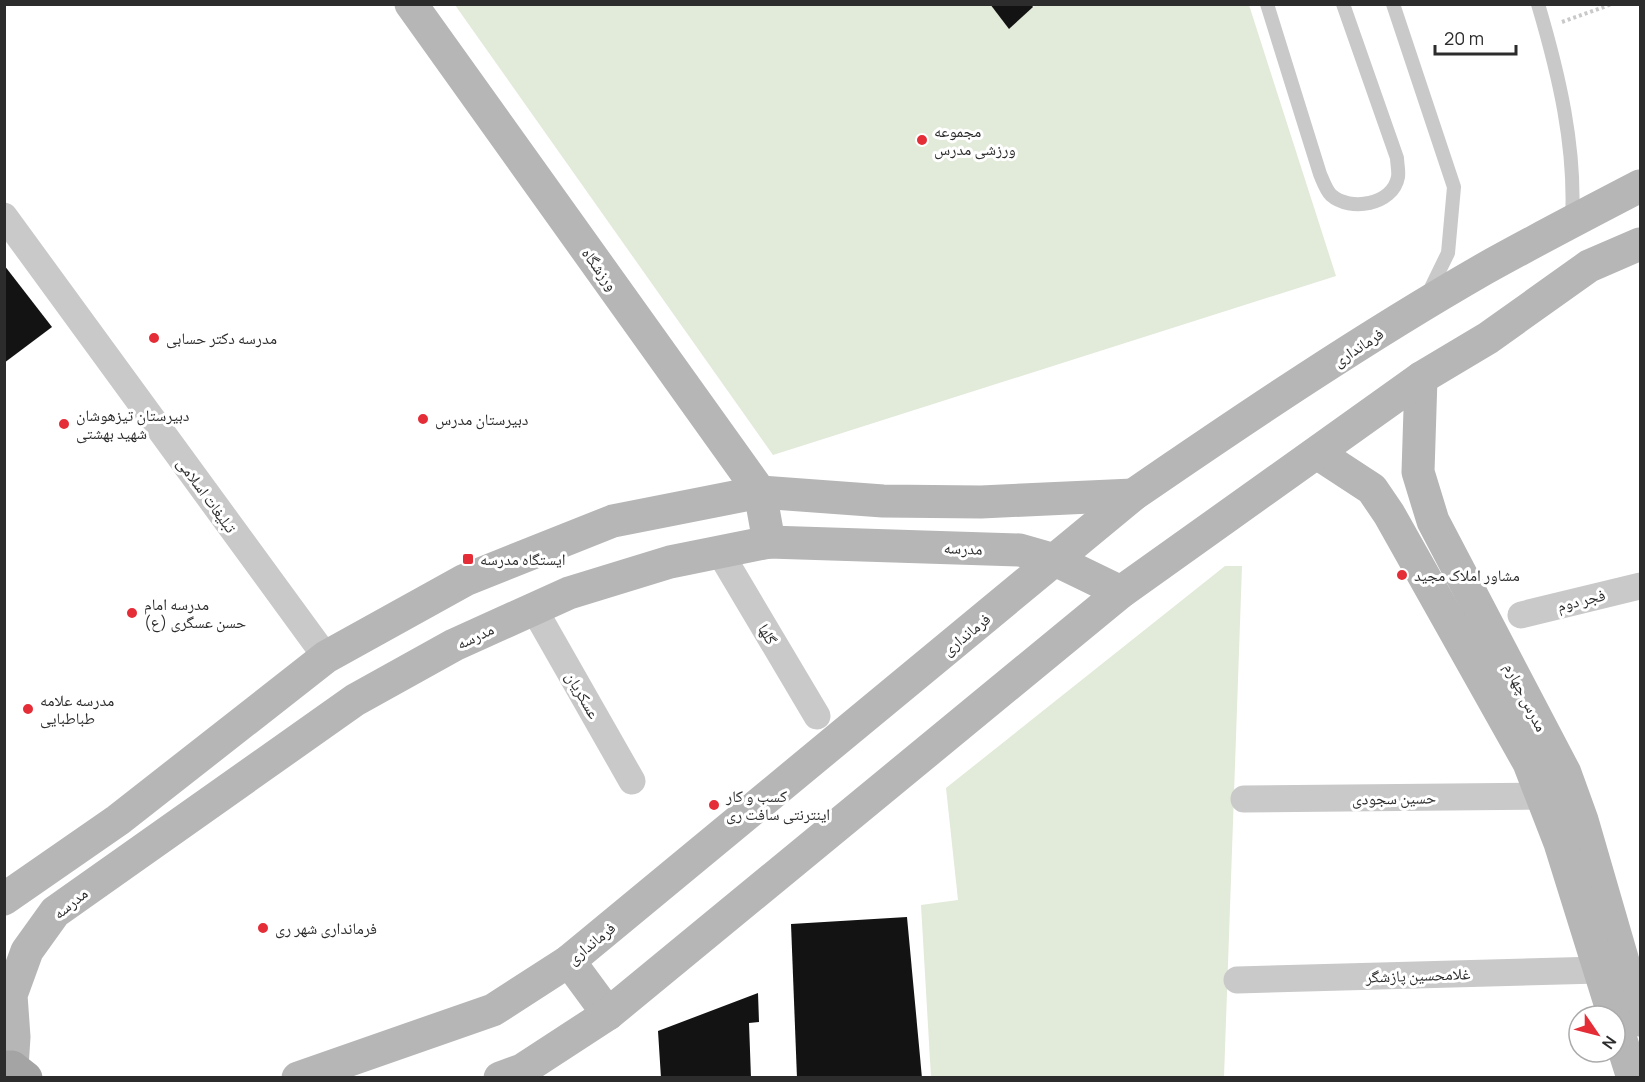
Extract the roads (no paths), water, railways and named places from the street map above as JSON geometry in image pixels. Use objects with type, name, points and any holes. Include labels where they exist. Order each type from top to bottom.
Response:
[{"type":"street","name":"ورزشگاه","points":[[411,4],[760,492],[769,542]]},
{"type":"street","name":"فرمانداری","points":[[297,1077],[493,1010],[569,961],[1133,495],[1213,440],[1422,306],[1641,186]]},
{"type":"street","name":"تبلیغات اسلامی","points":[[4,216],[326,657]]},
{"type":"street","points":[[1572,222],[1589,266]]},
{"type":"street","points":[[501,1077],[522,1070],[608,1014],[1121,592],[1421,378],[1488,338],[1589,266],[1641,244]]},
{"type":"street","name":"مدرس چهارم","points":[[1421,378],[1418,472],[1423,493],[1433,521],[1564,773],[1582,820],[1641,1020]]},
{"type":"street","name":"مدرس چهارم","points":[[1317,453],[1372,489],[1389,514],[1529,763],[1543,796],[1610,1004]]},
{"type":"street","points":[[4,900],[118,820],[326,657],[465,580],[613,521],[760,492],[883,501],[959,502],[1133,495]]},
{"type":"street","name":"مدرسه","points":[[12,1068],[14,1037],[11,995],[27,951],[55,912],[355,700],[454,645],[569,593],[670,562],[769,542],[1020,549],[1055,560],[1121,592]]},
{"type":"street","name":"گلها","points":[[720,551],[817,716]]},
{"type":"street","name":"فجر دوم","points":[[1521,615],[1641,585]]},
{"type":"street","name":"عسکریان","points":[[534,609],[632,781]]},
{"type":"street","name":"حسین سجودی","points":[[1244,799],[1543,796]]},
{"type":"street","points":[[569,961],[608,1014]]},
{"type":"street","name":"غلامحسین پازشگر","points":[[1237,980],[1599,970]]},
{"type":"street","points":[[1627,1058],[1633,1077]]},
{"type":"lane","points":[[1267,4],[1324,183],[1329,193],[1339,201],[1356,204],[1377,201],[1391,191],[1398,178],[1397,158],[1343,4]]},
{"type":"lane","points":[[1393,4],[1454,187],[1448,253],[1422,306]]},
{"type":"lane","points":[[1538,4],[1559,74],[1574,182],[1572,222]]},
{"type":"place","name":"مجموعه ورزشی مدرس","points":[[922,140]]},
{"type":"place","name":"مدرسه دکتر حسابی","points":[[154,338]]},
{"type":"place","name":"دبیرستان مدرس","points":[[423,419]]},
{"type":"place","name":"دبیرستان تیزهوشان شهید بهشتی","points":[[64,424]]},
{"type":"place","name":"ایستگاه مدرسه","points":[[468,559]]},
{"type":"place","name":"مشاور املاک مجید","points":[[1402,575]]},
{"type":"place","name":"مدرسه امام حسن عسگری (ع)","points":[[132,613]]},
{"type":"place","name":"مدرسه علامه طباطبایی","points":[[28,709]]},
{"type":"place","name":"کسب و کار اینترنتی سافت ری","points":[[714,805]]},
{"type":"place","name":"فرمانداری شهر ری","points":[[263,928]]}]
